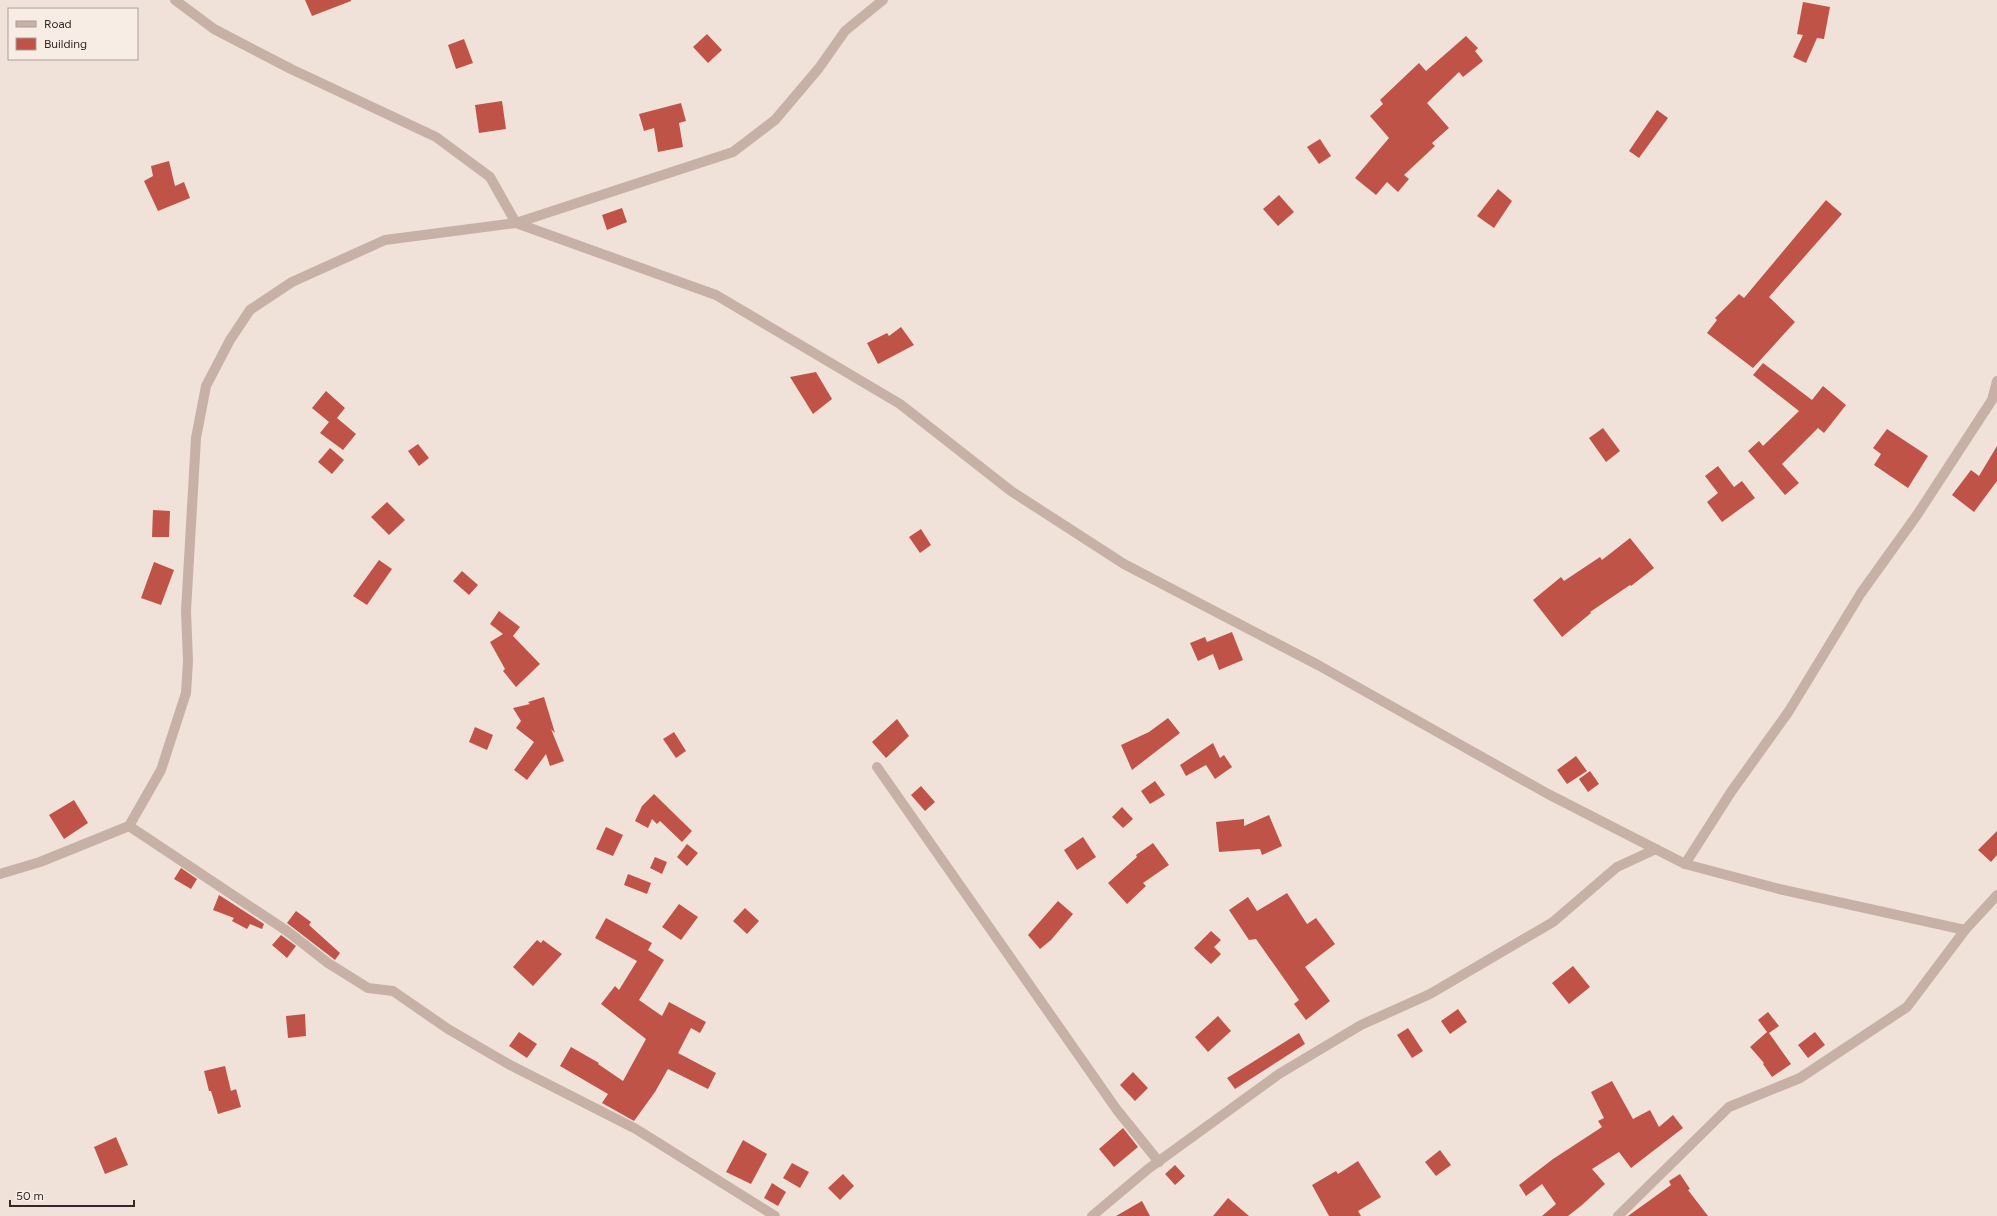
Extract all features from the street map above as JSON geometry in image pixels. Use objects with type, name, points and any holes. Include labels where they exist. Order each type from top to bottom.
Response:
[{"type":"street","points":[[174,0],[214,29],[291,69],[436,137],[490,177],[516,223],[716,295],[900,404],[1011,491],[1124,564],[1318,665],[1534,787],[1685,864],[1779,889],[1965,930]]},
{"type":"street","points":[[0,874],[40,862],[129,826],[160,770],[186,693],[188,661],[186,611],[196,438],[206,386],[230,340],[250,310],[292,282],[385,240],[516,223],[733,152],[775,120],[819,68],[845,31],[883,0]]},
{"type":"street","points":[[1685,864],[1731,792],[1789,711],[1861,593],[1917,515],[1992,400],[1997,381]]},
{"type":"street","points":[[877,767],[1117,1110],[1159,1162]]},
{"type":"street","points":[[129,826],[288,931],[328,963],[368,988],[393,991],[448,1029],[510,1065],[636,1129],[774,1216]]},
{"type":"street","points":[[1092,1216],[1159,1162],[1280,1074],[1361,1025],[1430,994],[1553,922],[1617,867],[1656,849]]},
{"type":"street","points":[[1618,1216],[1729,1107],[1800,1078],[1906,1007],[1965,930],[1997,895]]},
{"type":"building","points":[[305,0],[351,0],[351,1],[312,16]]},
{"type":"building","points":[[1803,2],[1830,7],[1824,39],[1817,38],[1806,63],[1793,57],[1803,35],[1797,34]]},
{"type":"building","points":[[707,34],[722,50],[708,63],[693,47]]},
{"type":"building","points":[[1466,36],[1478,48],[1475,51],[1483,61],[1463,77],[1459,72],[1427,103],[1449,128],[1432,143],[1435,146],[1404,175],[1409,179],[1398,192],[1387,182],[1376,195],[1355,178],[1389,138],[1370,116],[1383,104],[1380,100],[1419,63],[1426,71]]},
{"type":"building","points":[[464,39],[473,63],[456,69],[448,45]]},
{"type":"building","points":[[502,101],[506,129],[479,133],[475,105]]},
{"type":"building","points":[[681,103],[686,121],[679,123],[683,147],[658,152],[654,128],[644,131],[639,114]]},
{"type":"building","points":[[1657,110],[1668,118],[1639,158],[1629,151]]},
{"type":"building","points":[[1320,139],[1331,156],[1319,164],[1307,147]]},
{"type":"building","points":[[169,161],[175,186],[184,182],[190,198],[158,211],[144,181],[153,176],[151,166]]},
{"type":"building","points":[[1498,189],[1512,201],[1494,228],[1477,216]]},
{"type":"building","points":[[1279,195],[1294,212],[1278,226],[1263,209]]},
{"type":"building","points":[[1826,200],[1842,214],[1769,297],[1795,322],[1753,368],[1707,333],[1717,320],[1715,318],[1739,294],[1744,298]]},
{"type":"building","points":[[622,208],[627,222],[607,230],[602,215]]},
{"type":"building","points":[[901,327],[914,345],[878,364],[867,343],[887,333],[889,336]]},
{"type":"building","points":[[1763,363],[1812,400],[1823,386],[1846,405],[1824,433],[1818,428],[1782,464],[1799,483],[1785,495],[1748,451],[1759,441],[1763,446],[1799,411],[1753,375]]},
{"type":"building","points":[[816,372],[832,399],[813,414],[790,377]]},
{"type":"building","points":[[326,391],[345,408],[337,418],[356,434],[343,450],[320,433],[329,422],[312,408]]},
{"type":"building","points":[[1603,428],[1620,451],[1606,462],[1589,438]]},
{"type":"building","points":[[1887,429],[1928,456],[1908,488],[1874,465],[1881,454],[1873,448]]},
{"type":"building","points":[[418,444],[429,458],[419,466],[408,451]]},
{"type":"building","points":[[1997,446],[1997,481],[1974,512],[1952,495],[1971,470],[1979,476]]},
{"type":"building","points":[[330,448],[344,460],[332,474],[318,462]]},
{"type":"building","points":[[1718,466],[1734,487],[1742,481],[1755,498],[1722,522],[1707,502],[1718,493],[1705,476]]},
{"type":"building","points":[[387,502],[405,520],[389,535],[371,517]]},
{"type":"building","points":[[153,510],[170,511],[169,537],[152,537]]},
{"type":"building","points":[[921,529],[931,545],[920,553],[909,537]]},
{"type":"building","points":[[1630,538],[1654,568],[1631,586],[1630,585],[1590,612],[1591,613],[1562,637],[1533,600],[1561,577],[1564,581],[1600,557],[1602,560]]},
{"type":"building","points":[[379,560],[392,569],[367,605],[353,596]]},
{"type":"building","points":[[154,562],[174,570],[161,605],[141,598]]},
{"type":"building","points":[[462,571],[478,585],[469,595],[453,581]]},
{"type":"building","points":[[499,611],[520,627],[513,636],[540,664],[516,687],[503,671],[505,669],[490,642],[503,634],[490,624]]},
{"type":"building","points":[[1232,632],[1243,660],[1219,670],[1213,654],[1198,661],[1190,643],[1205,637],[1207,642]]},
{"type":"building","points":[[544,697],[555,733],[551,729],[564,761],[550,766],[546,754],[527,780],[514,770],[534,742],[516,728],[521,721],[513,708],[530,704],[528,702]]},
{"type":"building","points":[[1168,718],[1180,733],[1132,770],[1121,745],[1149,732]]},
{"type":"building","points":[[897,719],[909,736],[886,758],[872,742]]},
{"type":"building","points":[[475,727],[493,735],[487,750],[469,742]]},
{"type":"building","points":[[674,732],[686,751],[676,758],[663,739]]},
{"type":"building","points":[[1213,743],[1220,758],[1224,755],[1232,767],[1215,779],[1206,765],[1186,776],[1180,765]]},
{"type":"building","points":[[1576,756],[1587,771],[1567,784],[1557,770]]},
{"type":"building","points":[[1590,771],[1599,784],[1588,792],[1579,779]]},
{"type":"building","points":[[1155,781],[1165,795],[1150,804],[1141,791]]},
{"type":"building","points":[[921,786],[935,802],[925,811],[911,795]]},
{"type":"building","points":[[654,794],[692,831],[682,842],[660,821],[657,824],[652,819],[648,828],[635,821],[642,806]]},
{"type":"building","points":[[74,800],[88,823],[64,839],[49,815]]},
{"type":"building","points":[[1122,807],[1133,819],[1123,828],[1112,817]]},
{"type":"building","points":[[1269,815],[1282,846],[1262,855],[1260,849],[1219,852],[1216,822],[1244,819],[1244,826]]},
{"type":"building","points":[[606,827],[623,835],[613,856],[596,849]]},
{"type":"building","points":[[1997,831],[1997,855],[1991,862],[1978,850]]},
{"type":"building","points":[[1083,837],[1096,857],[1077,870],[1064,850]]},
{"type":"building","points":[[1153,843],[1169,865],[1143,883],[1146,886],[1127,904],[1108,883],[1137,857],[1136,855]]},
{"type":"building","points":[[687,844],[698,853],[687,866],[677,857]]},
{"type":"building","points":[[655,857],[667,862],[662,874],[650,868]]},
{"type":"building","points":[[181,868],[197,879],[191,889],[174,879]]},
{"type":"building","points":[[628,874],[651,883],[647,894],[624,885]]},
{"type":"building","points":[[1287,893],[1307,924],[1316,918],[1335,944],[1305,967],[1330,1001],[1306,1020],[1294,1004],[1299,1000],[1256,939],[1249,940],[1229,910],[1248,897],[1257,911]]},
{"type":"building","points":[[219,895],[264,924],[262,929],[250,924],[247,929],[232,921],[234,918],[213,910]]},
{"type":"building","points":[[1058,901],[1073,914],[1051,940],[1040,949],[1028,935]]},
{"type":"building","points":[[679,904],[698,917],[681,940],[662,927]]},
{"type":"building","points":[[745,908],[759,921],[747,934],[733,921]]},
{"type":"building","points":[[296,911],[311,922],[309,925],[340,953],[335,960],[287,923]]},
{"type":"building","points":[[606,918],[652,943],[648,950],[664,960],[639,1000],[662,1016],[669,1002],[706,1022],[700,1033],[691,1028],[678,1053],[716,1073],[708,1089],[668,1069],[655,1092],[634,1121],[602,1103],[608,1094],[560,1066],[571,1047],[599,1063],[598,1064],[623,1081],[646,1039],[601,1004],[615,986],[619,990],[637,961],[595,938]]},
{"type":"building","points":[[1211,931],[1221,940],[1214,947],[1221,954],[1211,964],[1194,948]]},
{"type":"building","points":[[281,935],[296,946],[287,958],[272,945]]},
{"type":"building","points":[[537,940],[541,943],[543,940],[562,954],[533,986],[513,967]]},
{"type":"building","points":[[1573,966],[1590,987],[1569,1004],[1552,983]]},
{"type":"building","points":[[1458,1009],[1467,1022],[1450,1034],[1441,1021]]},
{"type":"building","points":[[1768,1012],[1779,1026],[1769,1033],[1791,1064],[1772,1077],[1763,1064],[1764,1063],[1750,1047],[1767,1032],[1758,1020]]},
{"type":"building","points":[[305,1014],[306,1036],[288,1038],[286,1016]]},
{"type":"building","points":[[1218,1016],[1231,1031],[1208,1052],[1195,1037]]},
{"type":"building","points":[[1408,1028],[1423,1051],[1412,1058],[1397,1035]]},
{"type":"building","points":[[519,1032],[537,1044],[527,1058],[509,1046]]},
{"type":"building","points":[[1815,1032],[1825,1045],[1808,1058],[1798,1045]]},
{"type":"building","points":[[1299,1033],[1305,1044],[1235,1089],[1227,1078]]},
{"type":"building","points":[[225,1066],[231,1091],[236,1089],[241,1107],[218,1114],[211,1091],[209,1091],[204,1071]]},
{"type":"building","points":[[1133,1072],[1148,1088],[1135,1101],[1120,1085]]},
{"type":"building","points":[[1612,1081],[1633,1119],[1650,1110],[1659,1127],[1673,1115],[1683,1128],[1631,1168],[1619,1152],[1592,1169],[1605,1184],[1568,1216],[1542,1216],[1556,1204],[1542,1184],[1526,1196],[1519,1185],[1553,1159],[1602,1127],[1598,1121],[1604,1118],[1591,1092]]},
{"type":"building","points":[[1123,1128],[1138,1147],[1114,1167],[1099,1149]]},
{"type":"building","points":[[116,1137],[128,1165],[105,1174],[94,1147]]},
{"type":"building","points":[[743,1140],[767,1154],[751,1184],[726,1172]]},
{"type":"building","points":[[1440,1150],[1451,1165],[1436,1176],[1425,1162]]},
{"type":"building","points":[[1358,1161],[1381,1197],[1358,1211],[1361,1216],[1329,1216],[1312,1185],[1336,1171],[1338,1174]]},
{"type":"building","points":[[792,1163],[809,1172],[800,1188],[783,1178]]},
{"type":"building","points":[[1175,1165],[1185,1176],[1175,1185],[1165,1174]]},
{"type":"building","points":[[843,1174],[854,1186],[840,1200],[828,1188]]},
{"type":"building","points":[[1680,1174],[1690,1189],[1688,1190],[1708,1216],[1628,1216],[1671,1185],[1669,1181]]},
{"type":"building","points":[[772,1183],[786,1192],[778,1206],[764,1198]]},
{"type":"building","points":[[1228,1198],[1249,1216],[1213,1216]]},
{"type":"building","points":[[1142,1201],[1150,1216],[1116,1216]]}]
